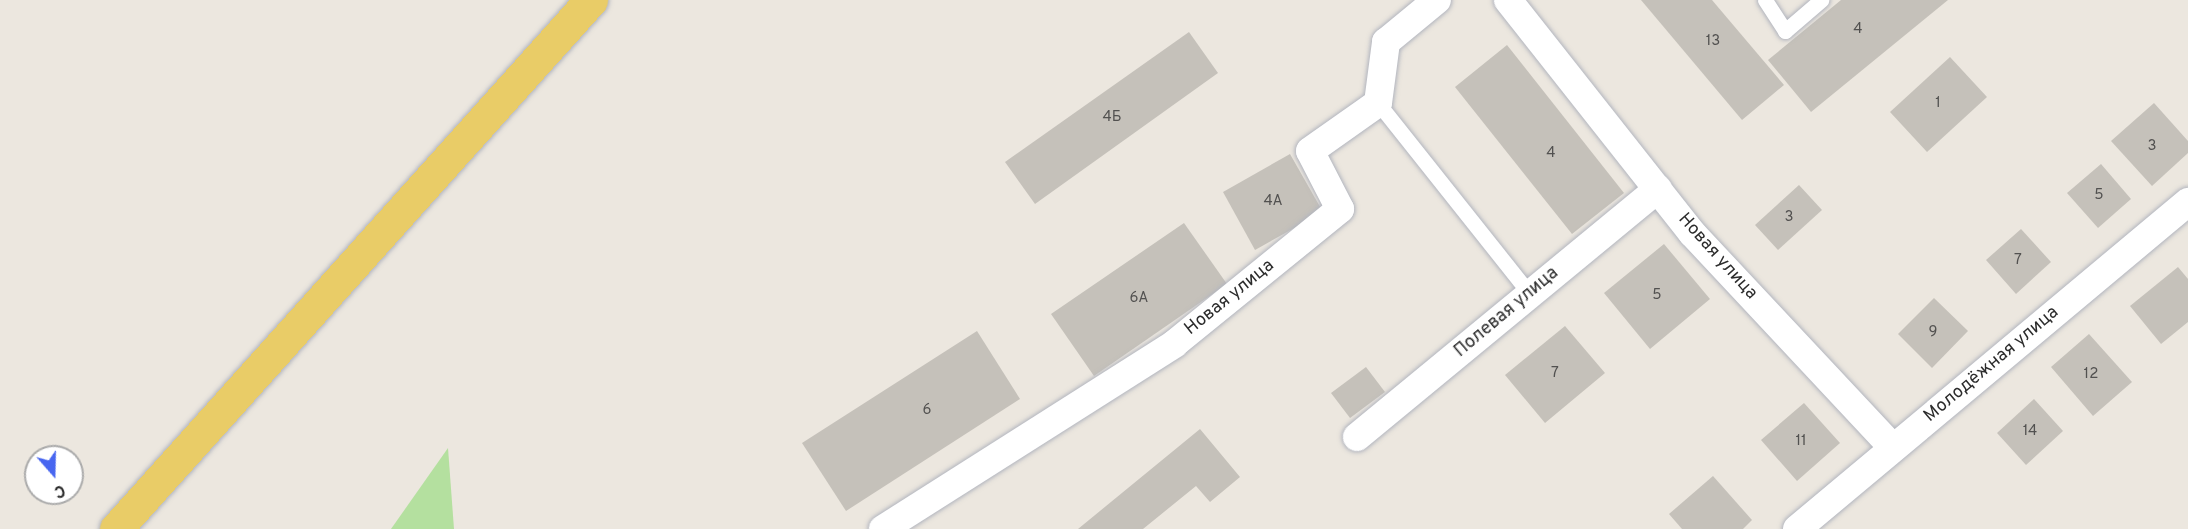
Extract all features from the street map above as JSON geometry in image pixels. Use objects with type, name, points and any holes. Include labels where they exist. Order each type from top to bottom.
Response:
[{"type":"main road","points":[[116,529],[591,0]]},
{"type":"street","points":[[1378,103],[1386,42],[1437,0]]},
{"type":"street","name":"Новая улица","points":[[1517,3],[1692,233],[1893,448]]},
{"type":"street","name":"Новая улица","points":[[883,529],[1173,344],[1340,209],[1310,151],[1378,103]]},
{"type":"street","name":"Полевая улица","points":[[1357,437],[1658,189]]},
{"type":"street","name":"Молодёжная улица","points":[[1797,529],[2188,202]]},
{"type":"lane","points":[[1765,0],[1785,31],[1821,0]]},
{"type":"lane","points":[[1378,103],[1530,294]]},
{"type":"green space","points":[[448,448],[454,529],[391,529]]},
{"type":"building","points":[[1641,0],[1712,0],[1784,85],[1742,120]]},
{"type":"building","points":[[1841,0],[1948,0],[1811,112],[1768,60]]},
{"type":"building","points":[[1189,32],[1218,73],[1035,204],[1005,162]]},
{"type":"building","points":[[1507,45],[1624,193],[1572,234],[1455,87]]},
{"type":"building","points":[[1950,57],[1987,97],[1927,152],[1890,112]]},
{"type":"building","points":[[2154,103],[2188,141],[2188,153],[2152,186],[2111,141]]},
{"type":"building","points":[[1290,154],[1323,212],[1255,250],[1223,192]]},
{"type":"building","points":[[2101,164],[2131,199],[2098,228],[2067,193]]},
{"type":"building","points":[[1799,185],[1822,210],[1778,250],[1755,225]]},
{"type":"building","points":[[1184,223],[1227,284],[1094,376],[1051,314]]},
{"type":"building","points":[[2021,229],[2051,262],[2016,294],[1986,260]]},
{"type":"building","points":[[1664,244],[1710,299],[1650,349],[1604,293]]},
{"type":"building","points":[[2178,267],[2188,279],[2188,322],[2161,344],[2130,306]]},
{"type":"building","points":[[1934,298],[1968,331],[1932,368],[1898,334]]},
{"type":"building","points":[[1565,326],[1605,373],[1545,423],[1505,375]]},
{"type":"building","points":[[977,331],[1020,399],[846,511],[802,443]]},
{"type":"building","points":[[2089,334],[2132,382],[2093,416],[2051,367]]},
{"type":"building","points":[[1366,367],[1385,392],[1350,418],[1331,393]]},
{"type":"building","points":[[2034,399],[2063,431],[2026,465],[1997,433]]},
{"type":"building","points":[[1804,403],[1840,443],[1797,481],[1761,440]]},
{"type":"building","points":[[1200,429],[1240,477],[1210,502],[1196,486],[1143,529],[1078,529]]},
{"type":"building","points":[[1713,476],[1752,520],[1743,529],[1682,529],[1669,514]]}]
